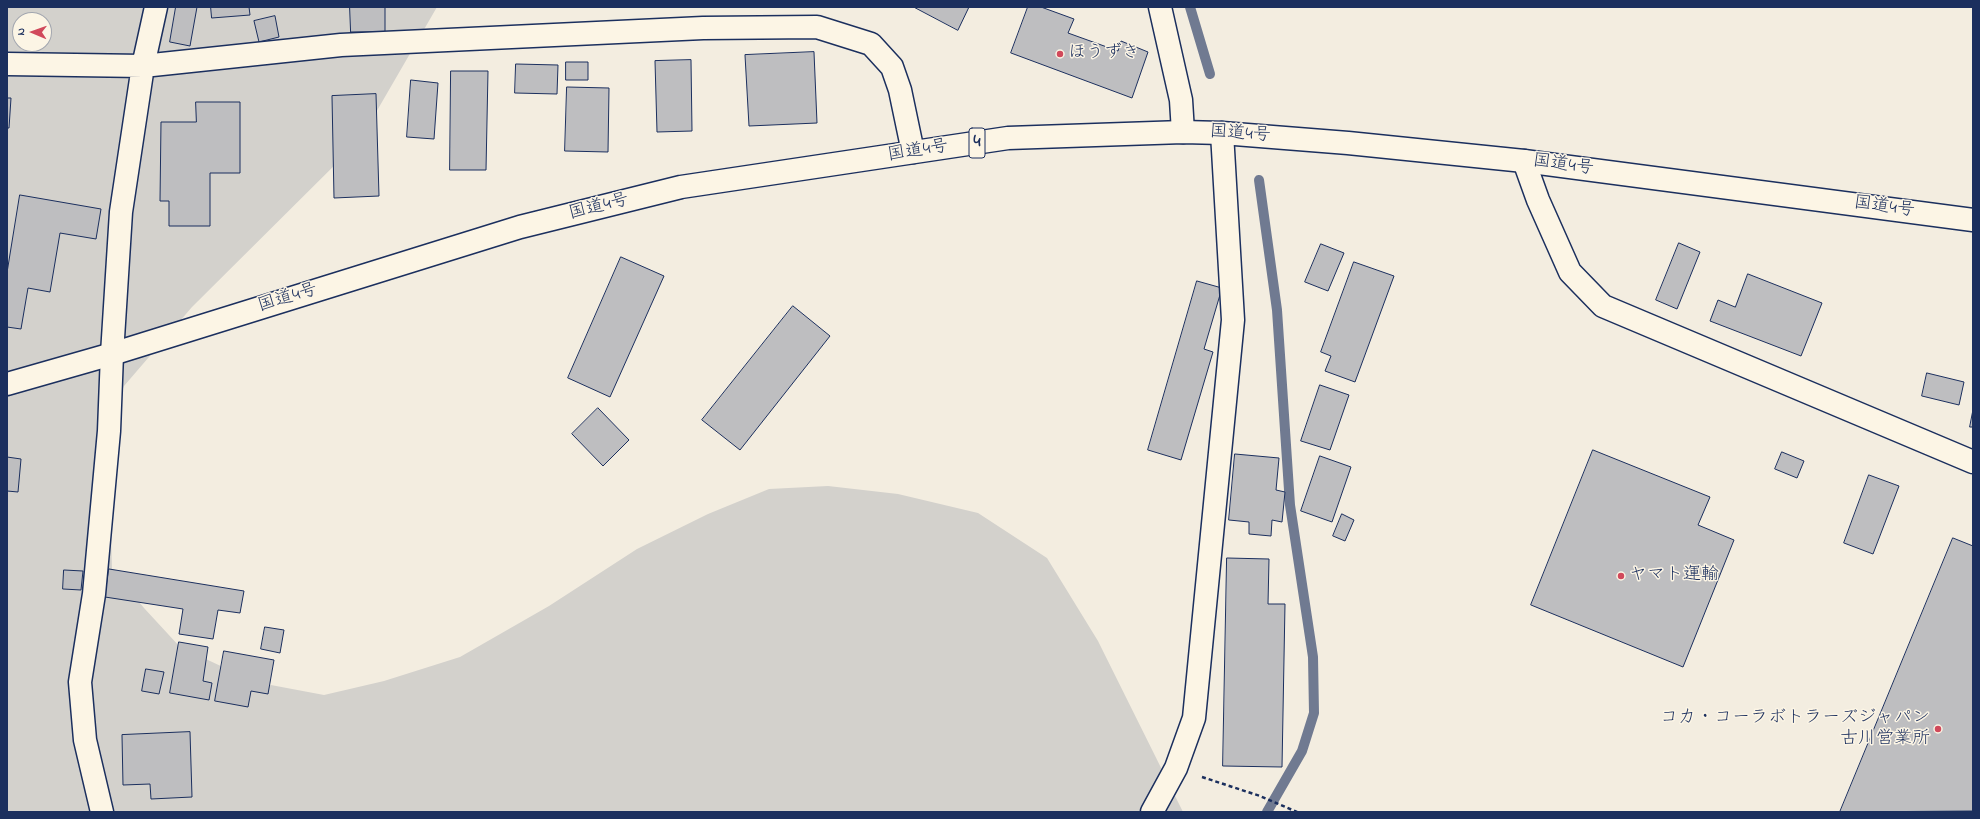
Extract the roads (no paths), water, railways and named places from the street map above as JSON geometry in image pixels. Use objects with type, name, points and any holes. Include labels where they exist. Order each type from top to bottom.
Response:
[{"type":"main road","points":[[102,812],[85,740],[80,682],[94,594],[109,431],[112,354],[121,212],[143,66],[156,7]]},
{"type":"main road","points":[[1160,7],[1181,100],[1183,132]]},
{"type":"main road","points":[[7,64],[143,66],[341,45],[703,28],[817,27],[871,44],[892,67],[900,90],[913,152]]},
{"type":"main road","name":"国道4号","points":[[7,384],[112,354],[520,227],[681,187],[1008,138],[1183,132],[1222,133],[1348,143],[1524,161],[1973,220]]},
{"type":"main road","points":[[1152,812],[1176,768],[1194,718],[1233,320],[1222,133]]},
{"type":"main road","points":[[1524,161],[1538,200],[1570,272],[1603,306],[1973,462]]},
{"type":"waterway","points":[[1190,7],[1210,74]]},
{"type":"waterway","points":[[1259,180],[1277,310],[1290,505],[1313,657],[1314,713],[1302,751],[1267,812]]},
{"type":"place","name":"ほうずき","points":[[1060,54]]},
{"type":"place","name":"ヤマト運輸","points":[[1621,576]]},
{"type":"place","name":"コカ・コーラボトラーズジャパン 古川営業所","points":[[1938,729]]}]
